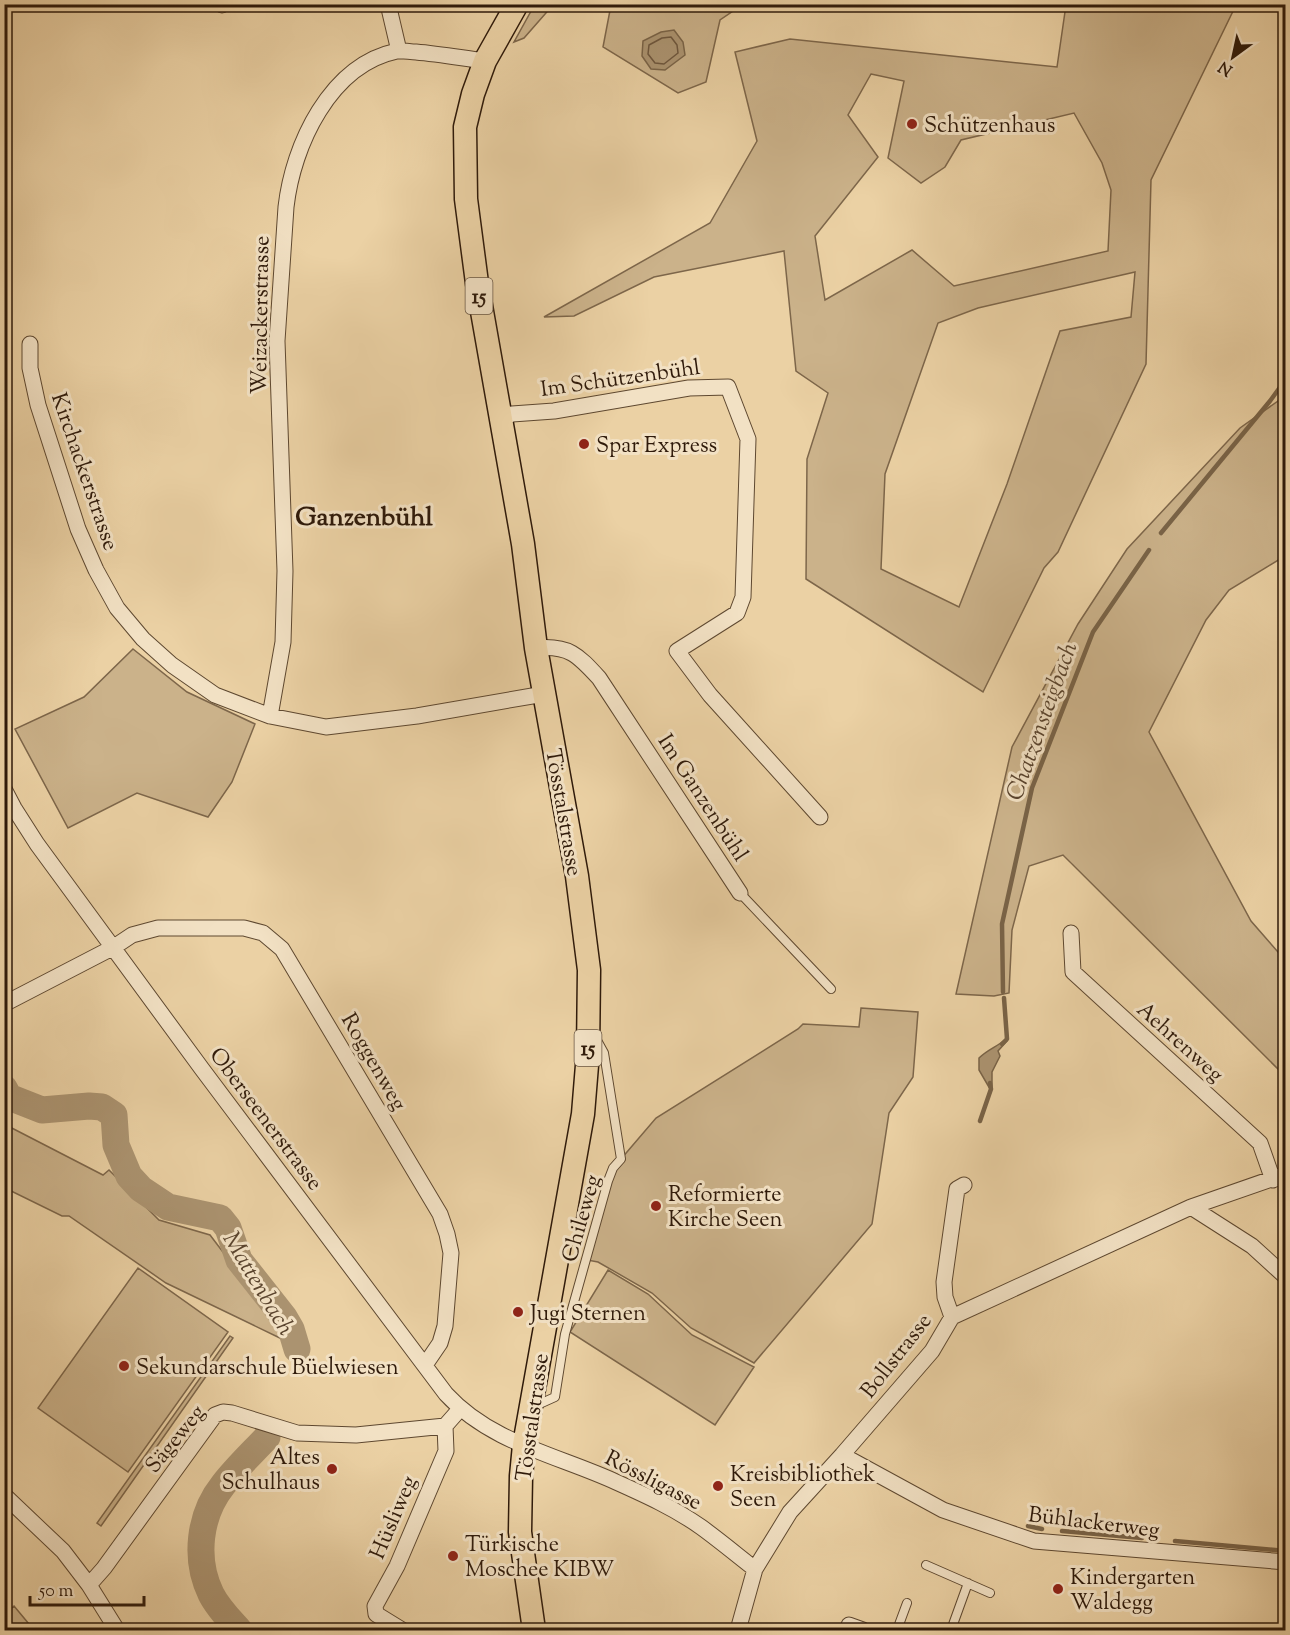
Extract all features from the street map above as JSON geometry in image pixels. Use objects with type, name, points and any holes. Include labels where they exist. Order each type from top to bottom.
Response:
[{"type":"main road","name":"Tösstalstrasse","points":[[517,4],[485,61],[472,94],[465,127],[466,199],[477,283],[523,544],[536,648],[577,876],[589,970],[589,1028],[583,1114],[524,1445],[519,1507],[520,1532],[534,1630]]},
{"type":"street","points":[[388,4],[399,51]]},
{"type":"street","name":"Weizackerstrasse","points":[[270,716],[283,642],[284,509],[277,341],[287,194],[303,144],[312,124],[334,89],[360,66],[399,51],[448,54],[485,61]]},
{"type":"street","name":"Kirchackerstrasse","points":[[30,344],[30,368],[38,405],[78,529],[96,570],[117,608],[143,639],[172,665],[215,695],[270,716],[326,727],[417,716],[544,694]]},
{"type":"street","name":"Im Schützenbühl","points":[[501,420],[512,414],[554,411],[689,388],[728,387],[748,439],[743,597],[737,613],[677,651],[710,695],[820,817]]},
{"type":"street","name":"Im Ganzenbühl","points":[[536,648],[558,647],[580,657],[599,678],[740,893]]},
{"type":"street","name":"Oberseenerstrasse","points":[[4,789],[37,844],[202,1069],[425,1365],[460,1409],[490,1430],[524,1445]]},
{"type":"street","name":"Roggenweg","points":[[4,1004],[114,947],[132,935],[158,928],[244,928],[263,933],[282,949],[440,1214],[447,1234],[451,1253],[445,1326],[440,1343],[425,1365]]},
{"type":"street","name":"Aehrenweg","points":[[1071,933],[1073,972],[1260,1143],[1279,1177]]},
{"type":"street","name":"Bollstrasse","points":[[738,1630],[755,1569],[790,1512],[843,1455],[932,1351],[952,1317],[1191,1207],[1279,1177]]},
{"type":"street","points":[[952,1317],[945,1297],[944,1282],[957,1189],[964,1185]]},
{"type":"street","points":[[1191,1207],[1252,1246],[1286,1277]]},
{"type":"street","points":[[445,1426],[460,1409]]},
{"type":"street","name":"Sägeweg","points":[[89,1584],[104,1568],[215,1415],[223,1412],[232,1413],[297,1433],[356,1435],[445,1426]]},
{"type":"street","name":"Hüsliweg","points":[[402,1630],[376,1614],[375,1606],[396,1566],[446,1451],[445,1426]]},
{"type":"street","name":"Rössligasse","points":[[524,1445],[613,1480],[665,1505],[700,1527],[755,1569]]},
{"type":"street","name":"Bühlackerweg","points":[[843,1455],[943,1510],[1034,1541],[1286,1562]]},
{"type":"street","points":[[4,1495],[63,1551],[89,1584],[117,1630]]},
{"type":"street","points":[[849,1625],[863,1630]]},
{"type":"lane","name":"Im Ganzenbühl","points":[[740,893],[831,988]]},
{"type":"lane","name":"Chileweg","points":[[531,1408],[555,1397],[566,1334],[608,1181],[621,1159],[604,1053],[589,1028]]},
{"type":"lane","points":[[926,1565],[990,1593]]},
{"type":"lane","points":[[951,1630],[968,1583]]},
{"type":"lane","points":[[897,1630],[907,1603]]},
{"type":"shaded area","points":[[535,4],[553,5],[524,38],[514,42]]},
{"type":"shaded area","points":[[611,5],[742,5],[720,20],[706,82],[678,93],[603,47]]},
{"type":"shaded area","points":[[1066,5],[1236,5],[1151,180],[1146,364],[1058,552],[1044,568],[983,692],[806,579],[807,459],[828,393],[796,371],[784,251],[654,277],[574,316],[544,317],[710,223],[757,141],[735,52],[790,39],[1057,67]],"holes":[[[871,74],[904,81],[888,158],[921,183],[945,167],[961,140],[1074,113],[1102,163],[1111,190],[1108,251],[954,286],[912,250],[825,300],[815,236],[878,157],[848,115]],[[1135,272],[1131,317],[1060,331],[1007,484],[959,607],[881,569],[885,474],[938,323],[978,308]]]},
{"type":"shaded area","points":[[1285,390],[1285,556],[1229,590],[1206,620],[1149,732],[1251,921],[1285,960],[1285,1076],[1063,855],[1029,866],[1012,930],[1009,993],[994,996],[956,994],[1012,747],[1078,624],[1127,549],[1240,428],[1278,401]]},
{"type":"shaded area","points":[[133,649],[187,692],[255,724],[232,782],[208,817],[137,793],[68,828],[15,729],[84,697]]},
{"type":"shaded area","points":[[861,1008],[918,1012],[913,1077],[889,1113],[872,1224],[754,1363],[691,1328],[652,1293],[598,1262],[587,1260],[608,1181],[621,1159],[656,1118],[803,1024],[859,1027]]},
{"type":"shaded area","points":[[4,1124],[103,1175],[109,1170],[159,1220],[210,1235],[286,1335],[282,1339],[166,1283],[69,1216],[62,1216],[5,1188]]},
{"type":"shaded area","points":[[138,1268],[228,1332],[128,1472],[38,1408]]},
{"type":"shaded area","points":[[608,1270],[648,1294],[692,1335],[754,1367],[715,1425],[570,1332]]},
{"type":"shaded area","points":[[230,1336],[233,1338],[101,1526],[97,1523]]},
{"type":"shaded area","points":[[14,1606],[34,1630],[5,1630],[5,1614]]},
{"type":"water","points":[[674,30],[683,42],[685,55],[665,70],[651,69],[642,56],[643,41],[661,32]]},
{"type":"water","points":[[1005,1040],[1007,1041],[998,1051],[1000,1056],[992,1072],[992,1089],[990,1089],[979,1070],[979,1058]]},
{"type":"waterway","name":"Chatzensteigbach","points":[[1161,533],[1286,379]]},
{"type":"waterway","name":"Chatzensteigbach","points":[[1003,992],[1002,924],[1032,788],[1093,632],[1149,550]]},
{"type":"waterway","name":"Chatzensteigbach","points":[[1002,1044],[1007,1039],[1004,998]]},
{"type":"waterway","name":"Chatzensteigbach","points":[[980,1121],[991,1089],[990,1083]]},
{"type":"waterway","name":"Mattenbach","points":[[4,1088],[9,1097],[42,1110],[89,1106],[102,1107],[114,1115],[116,1145],[129,1176],[141,1189],[168,1207],[220,1218],[228,1228],[239,1260],[284,1317],[291,1329],[297,1349]]},
{"type":"waterway","name":"Mattenbach","points":[[239,1630],[220,1609],[206,1580],[201,1552],[204,1523],[223,1485],[267,1437]]},
{"type":"waterway","points":[[1028,1526],[1042,1529]]},
{"type":"waterway","points":[[1062,1531],[1142,1538]]},
{"type":"waterway","points":[[1175,1541],[1286,1551]]},
{"type":"place","name":"Schützenhaus","points":[[912,124]]},
{"type":"place","name":"Spar Express","points":[[584,444]]},
{"type":"place","name":"Reformierte Kirche Seen","points":[[656,1206]]},
{"type":"place","name":"Jugi Sternen","points":[[518,1312]]},
{"type":"place","name":"Sekundarschule Büelwiesen","points":[[124,1366]]},
{"type":"place","name":"Altes Schulhaus","points":[[332,1469]]},
{"type":"place","name":"Kreisbibliothek Seen","points":[[718,1486]]},
{"type":"place","name":"Türkische Moschee KIBW","points":[[453,1556]]},
{"type":"place","name":"Kindergarten Waldegg","points":[[1058,1589]]},
{"type":"district","name":"Ganzenbühl","points":[[364,516]]}]
